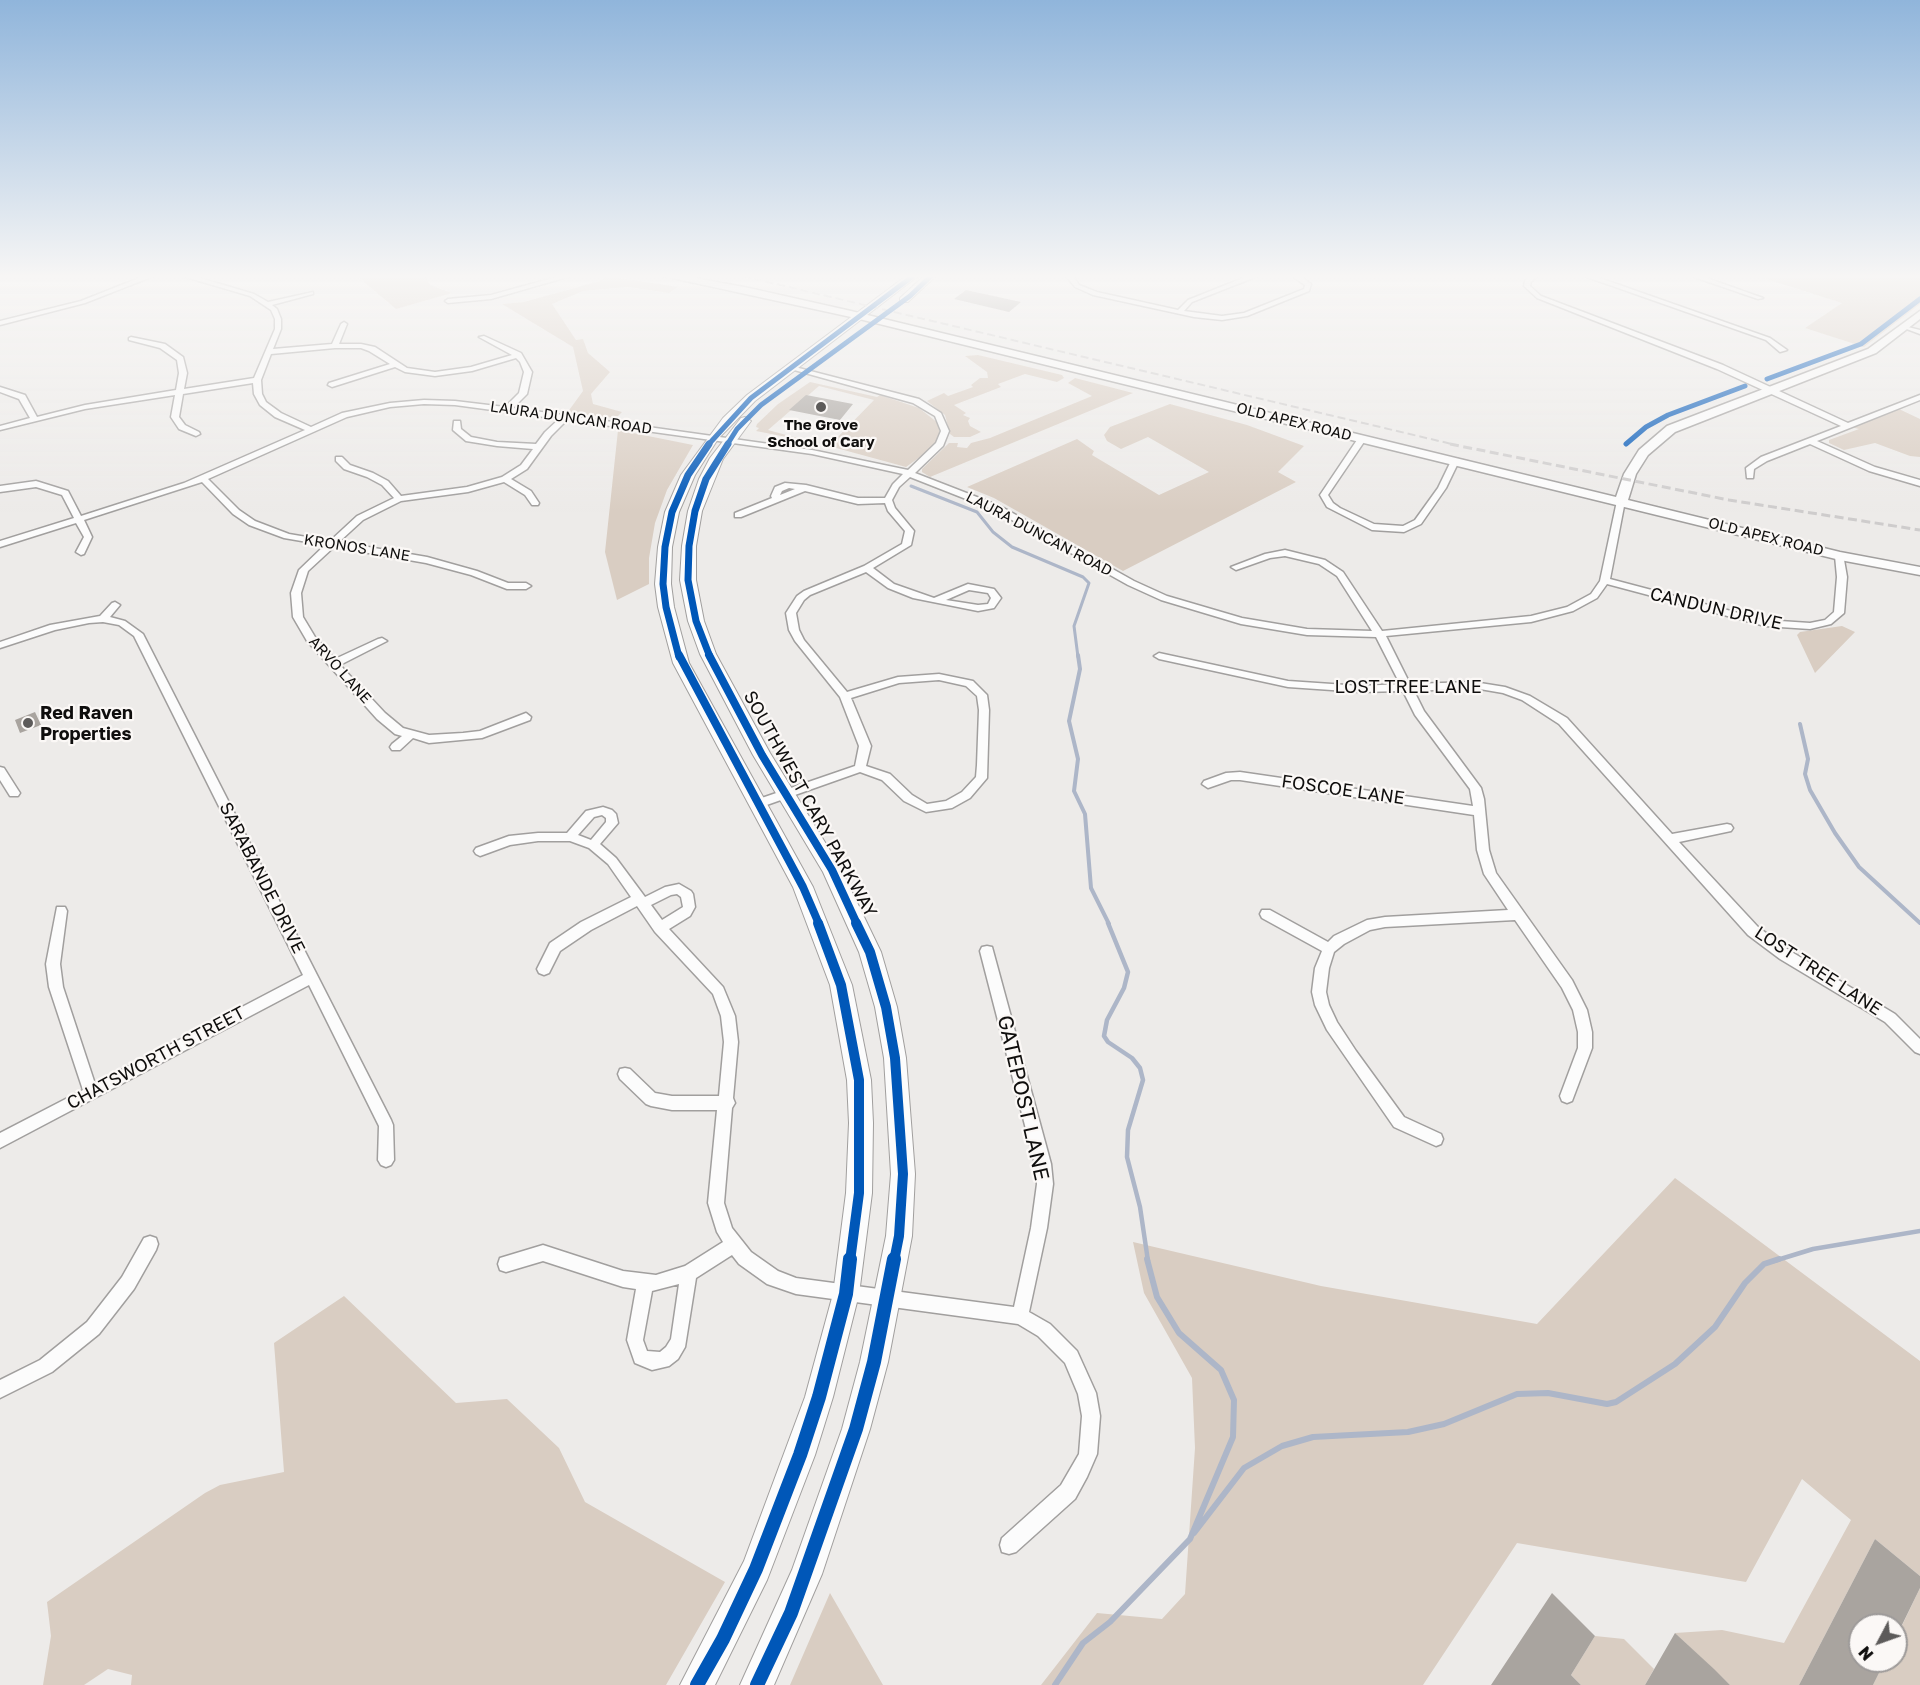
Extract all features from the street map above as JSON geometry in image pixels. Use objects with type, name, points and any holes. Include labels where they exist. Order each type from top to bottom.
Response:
[{"type":"main road","name":"SOUTHWEST CARY PARKWAY","points":[[798,370],[816,355]]},
{"type":"main road","name":"SOUTHWEST CARY PARKWAY","points":[[697,1685],[723,1639],[756,1569],[819,1397],[846,1294],[862,1157],[859,1080],[841,985],[824,936],[802,887],[681,663],[665,596],[665,547],[672,512],[688,475],[721,438],[751,398],[821,355]]},
{"type":"main road","name":"OLD APEX ROAD","points":[[1016,355],[1840,556],[1920,571]]},
{"type":"main road","points":[[1621,501],[1637,462],[1656,439],[1686,421],[1862,355]]},
{"type":"main road","name":"SOUTHWEST CARY PARKWAY","points":[[721,438],[695,511],[689,546],[688,580],[696,621],[708,654],[762,755],[832,870],[860,925],[870,951],[886,1007],[898,1079],[903,1174],[899,1236],[874,1362],[839,1484],[798,1593],[757,1685]]},
{"type":"street","points":[[174,355],[180,359],[183,373],[175,417],[182,427],[196,434]]},
{"type":"street","points":[[267,355],[257,380],[258,394],[270,409],[309,429]]},
{"type":"street","points":[[378,355],[417,373],[444,374],[472,369],[518,355],[528,372],[527,383],[523,393],[507,410]]},
{"type":"street","points":[[1688,355],[1845,425]]},
{"type":"street","points":[[332,385],[394,364]]},
{"type":"street","points":[[798,370],[916,401],[938,415],[945,431],[944,439],[891,492],[888,500],[891,509],[908,527],[911,536],[900,550],[867,568],[807,593],[800,598],[791,613],[794,630],[800,641],[845,696],[865,746],[865,757],[860,768]]},
{"type":"street","points":[[0,428],[34,418],[178,391],[257,380]]},
{"type":"street","points":[[0,389],[22,397],[34,418]]},
{"type":"street","points":[[1750,476],[1750,468],[1756,463],[1845,425],[1920,397]]},
{"type":"street","name":"LAURA DUNCAN ROAD","points":[[0,544],[204,479],[309,429],[359,411],[406,403],[455,403],[812,452],[908,473],[997,508],[1131,583],[1187,606],[1241,621],[1287,629],[1336,634],[1379,634],[1543,617],[1581,604],[1594,596],[1605,581]]},
{"type":"street","name":"ARVO LANE","points":[[526,717],[499,728],[463,737],[429,739],[410,735],[392,727],[305,631],[298,617],[295,600],[300,576],[329,545],[360,518],[399,499],[468,489],[505,479],[524,467],[538,447],[565,418]]},
{"type":"street","points":[[457,423],[457,430],[469,439],[538,447]]},
{"type":"street","points":[[1362,439],[1324,495],[1326,501],[1337,510],[1372,527],[1404,529],[1418,522],[1442,488],[1455,461]]},
{"type":"street","points":[[1809,440],[1872,469],[1920,483]]},
{"type":"street","points":[[339,459],[347,467],[385,483],[399,499]]},
{"type":"street","points":[[36,484],[46,475]]},
{"type":"street","name":"KRONOS LANE","points":[[204,479],[236,512],[252,523],[287,536],[427,560],[474,573],[507,586],[526,586]]},
{"type":"street","points":[[505,479],[528,493],[535,503]]},
{"type":"street","points":[[0,489],[36,484],[64,493],[88,537],[81,552]]},
{"type":"street","points":[[738,515],[778,499],[777,493],[784,485],[858,501],[888,500]]},
{"type":"street","points":[[1605,581],[1621,501]]},
{"type":"street","points":[[1236,567],[1253,560],[1285,553],[1322,562],[1340,573],[1379,634],[1425,722],[1475,788],[1485,859],[1490,874],[1516,915],[1567,984],[1580,1010],[1585,1032],[1585,1048],[1567,1096]]},
{"type":"street","name":"CANDUN DRIVE","points":[[1605,581],[1765,623],[1810,626],[1828,622],[1839,613],[1842,577],[1840,556]]},
{"type":"street","points":[[867,568],[899,591],[935,601],[987,608],[996,598],[991,591],[968,587],[935,601]]},
{"type":"street","points":[[103,619],[115,605]]},
{"type":"street","name":"SARABANDE DRIVE","points":[[0,645],[53,627],[103,619],[122,623],[138,634],[386,1125],[386,1160]]},
{"type":"street","points":[[335,663],[382,641]]},
{"type":"street","name":"LOST TREE LANE","points":[[1159,656],[1288,684],[1335,688],[1489,687],[1515,693],[1542,706],[1563,721],[1753,931],[1785,955],[1882,1012],[1920,1048]]},
{"type":"street","points":[[757,804],[860,768],[886,777],[908,798],[926,808],[948,805],[966,795],[981,778],[984,710],[982,694],[969,683],[939,677],[898,680],[845,696]]},
{"type":"street","points":[[396,747],[410,735]]},
{"type":"street","points":[[0,771],[14,793]]},
{"type":"street","name":"FOSCOE LANE","points":[[1208,784],[1230,776],[1240,776],[1479,811]]},
{"type":"street","points":[[570,837],[590,814],[603,811],[612,817],[612,823],[593,845]]},
{"type":"street","points":[[1670,839],[1727,828]]},
{"type":"street","points":[[480,851],[523,839],[570,837],[593,845],[612,861],[660,928],[707,976],[724,1003],[731,1041],[728,1103],[716,1203],[725,1232],[733,1245],[758,1269],[773,1278],[796,1286],[1020,1316],[1044,1330],[1071,1357],[1087,1393],[1092,1432],[1081,1471],[1068,1492],[1009,1545]]},
{"type":"street","points":[[544,969],[555,947],[586,926],[669,890],[679,889],[687,894],[690,900],[686,912],[660,928]]},
{"type":"street","points":[[61,910],[54,954],[56,987],[92,1092]]},
{"type":"street","points":[[1266,914],[1329,949]]},
{"type":"street","points":[[1436,1139],[1399,1122],[1332,1026],[1319,992],[1319,981],[1329,949],[1351,933],[1384,922],[1516,915]]},
{"type":"street","name":"GATEPOST LANE","points":[[987,951],[1044,1174],[1045,1200],[1020,1316]]},
{"type":"street","name":"CHATSWORTH STREET","points":[[0,1141],[312,977]]},
{"type":"street","points":[[625,1074],[651,1099],[672,1103],[728,1103]]},
{"type":"street","points":[[0,1389],[46,1366],[93,1328],[128,1284],[150,1244]]},
{"type":"street","points":[[506,1264],[543,1253],[623,1279],[645,1283],[672,1280],[689,1274],[733,1245]]},
{"type":"street","points":[[645,1283],[635,1340],[637,1349],[641,1357],[652,1361],[663,1360],[672,1353],[679,1341],[689,1274]]},
{"type":"shaded area","points":[[575,355],[590,355],[610,372],[591,394],[593,404],[622,412],[616,418],[567,413],[583,391]]},
{"type":"shaded area","points":[[978,355],[1062,375],[1064,378],[1057,382],[1025,374],[998,384],[1001,387],[954,405],[966,413],[963,415],[970,418],[968,421],[970,426],[981,432],[970,437],[954,437],[950,434],[945,415],[927,401],[944,393],[948,396],[973,387],[971,385],[980,378],[988,378],[987,372],[965,356]]},
{"type":"shaded area","points":[[1075,378],[1133,393],[930,477],[922,472],[922,469],[949,443],[958,443],[957,447],[967,448],[971,443],[990,438],[1092,396],[1068,383]]},
{"type":"shaded area","points":[[810,382],[877,397],[880,395],[919,408],[938,423],[940,437],[931,449],[906,467],[829,446],[874,400],[819,386],[768,430],[812,442],[756,431],[759,428],[756,427],[757,424],[778,404]]},
{"type":"shaded area","points":[[1170,404],[1247,425],[1304,446],[1278,472],[1296,482],[1123,571],[994,498],[967,487],[1077,439],[1094,451],[1092,455],[1159,495],[1209,472],[1148,437],[1121,449],[1107,441],[1104,435],[1110,427]]},
{"type":"shaded area","points":[[1899,409],[1920,419],[1920,457],[1910,456],[1875,443],[1844,450],[1829,443],[1829,440],[1859,429],[1851,427]]},
{"type":"shaded area","points":[[618,430],[693,445],[667,490],[655,523],[649,558],[649,584],[617,600],[605,552]]},
{"type":"shaded area","points":[[1842,626],[1855,632],[1815,673],[1797,635],[1800,632]]},
{"type":"shaded area","points":[[1675,1178],[1920,1361],[1920,1576],[1875,1539],[1799,1685],[1730,1685],[1675,1633],[1722,1630],[1784,1643],[1851,1520],[1802,1479],[1746,1582],[1517,1543],[1423,1685],[1041,1685],[1097,1613],[1162,1619],[1185,1594],[1195,1448],[1192,1378],[1144,1293],[1133,1242],[1321,1286],[1537,1324]]},
{"type":"shaded area","points":[[344,1296],[456,1403],[507,1399],[559,1448],[585,1502],[725,1582],[666,1685],[131,1685],[132,1675],[108,1669],[84,1685],[43,1685],[51,1636],[47,1602],[205,1493],[220,1485],[284,1472],[274,1343]]},
{"type":"shaded area","points":[[1920,1588],[1920,1685],[1873,1685],[1879,1673],[1908,1673],[1908,1613]]},
{"type":"shaded area","points":[[830,1593],[883,1685],[790,1685]]},
{"type":"shaded area","points":[[1595,1636],[1624,1639],[1654,1669],[1645,1685],[1581,1685],[1571,1675]]},
{"type":"building","name":"The Grove School of Cary","points":[[806,395],[853,404],[840,420],[789,410]]},
{"type":"building","name":"Red Raven Properties","points":[[35,712],[41,725],[20,733],[15,720]]},
{"type":"building","points":[[1875,1539],[1920,1576],[1920,1588],[1908,1613],[1848,1613],[1848,1673],[1879,1673],[1873,1685],[1799,1685]]},
{"type":"building","points":[[1552,1593],[1595,1636],[1571,1675],[1581,1685],[1491,1685]]},
{"type":"building","points":[[1675,1633],[1714,1669],[1730,1685],[1645,1685]]},
{"type":"waterway","points":[[911,486],[977,512],[993,532],[1012,547],[1083,577],[1089,583],[1074,626],[1078,657]]},
{"type":"waterway","points":[[1078,655],[1080,669],[1069,721],[1078,759],[1074,791],[1085,814],[1091,888],[1109,924]]},
{"type":"waterway","points":[[1800,724],[1808,759],[1805,774],[1810,790],[1835,833],[1859,867],[1920,923]]},
{"type":"waterway","points":[[1108,923],[1128,972],[1124,988],[1107,1020],[1104,1036],[1108,1042],[1132,1058],[1140,1068],[1143,1080],[1128,1130],[1127,1157],[1140,1207],[1148,1261]]},
{"type":"waterway","points":[[1774,1261],[1813,1249],[1920,1231]]},
{"type":"waterway","points":[[1055,1685],[1083,1643],[1110,1622],[1190,1539],[1233,1437],[1234,1400],[1221,1370],[1179,1333],[1157,1297],[1147,1259]]},
{"type":"waterway","points":[[1194,1533],[1244,1468],[1282,1446],[1313,1437],[1408,1432],[1444,1424],[1517,1394],[1548,1393],[1607,1404],[1616,1402],[1675,1364],[1715,1327],[1745,1283],[1764,1264],[1779,1259]]},
{"type":"railway","points":[[1074,355],[1456,445]]},
{"type":"railway","points":[[1450,444],[1729,500],[1920,530]]},
{"type":"cycle path","points":[[697,1685],[723,1639],[756,1569],[800,1455],[819,1397],[846,1294],[859,1193],[861,1123],[859,1080],[841,985],[824,936],[803,887],[681,663],[666,607],[663,584],[665,547],[672,512],[688,475],[713,437],[751,398],[809,355]]},
{"type":"cycle path","points":[[757,1685],[791,1613],[819,1538],[856,1429],[874,1362],[899,1236],[903,1174],[901,1121],[895,1058],[886,1007],[870,952],[832,870],[762,755],[708,654],[696,621],[688,580],[689,546],[695,511],[706,479],[737,429],[761,405],[830,355]]},
{"type":"cycle path","points":[[1767,379],[1832,355]]},
{"type":"cycle path","points":[[1626,444],[1646,427],[1668,415],[1745,386]]},
{"type":"place","name":"The Grove School of Cary","points":[[821,407]]},
{"type":"place","name":"Red Raven Properties","points":[[28,723]]}]
